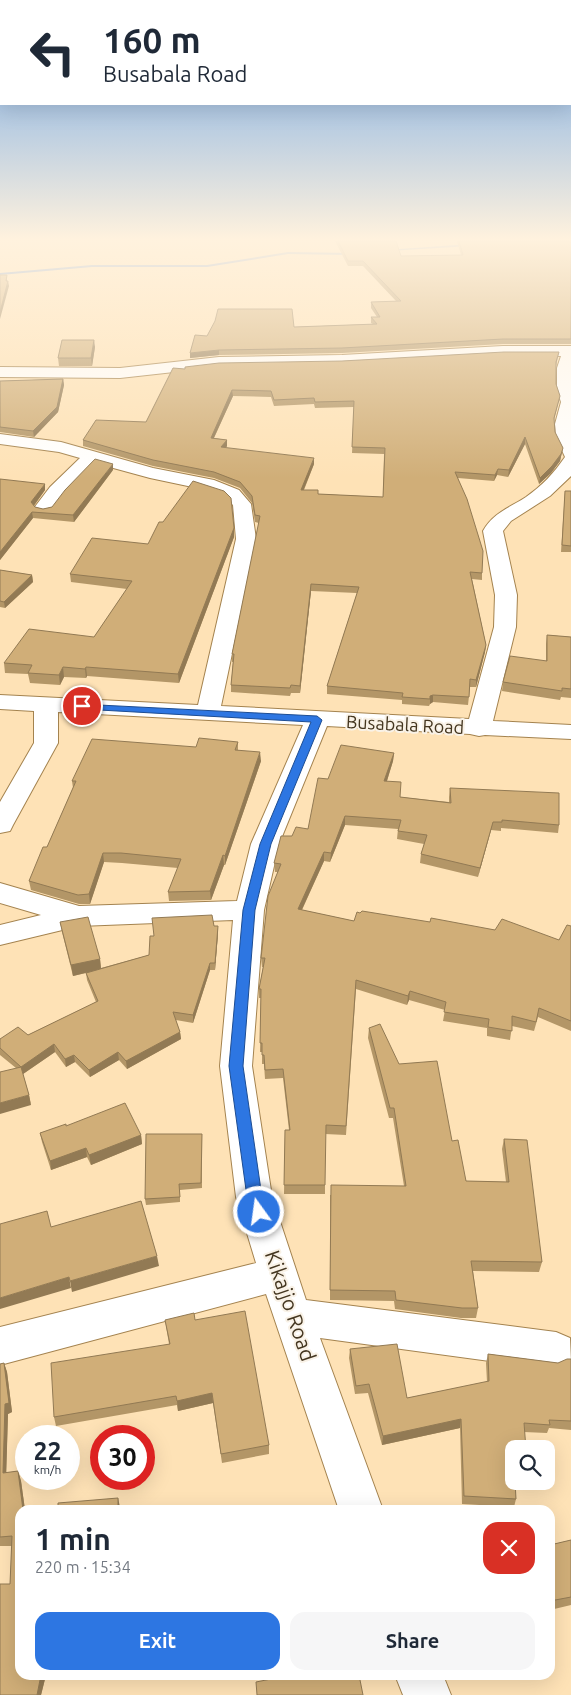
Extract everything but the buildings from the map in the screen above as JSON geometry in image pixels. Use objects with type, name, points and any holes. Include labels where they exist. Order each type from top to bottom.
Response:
[{"type":"street","points":[[0,372],[120,373],[219,362],[342,360],[502,351],[570,351],[566,368],[566,390],[569,402],[563,424],[571,454]]},
{"type":"street","points":[[0,439],[61,447],[150,473],[207,484],[232,494],[242,504],[246,539],[208,712]]},
{"type":"street","points":[[44,508],[57,491],[92,456]]},
{"type":"street","points":[[479,729],[505,627],[506,595],[493,530],[496,522],[532,500],[553,483],[568,469],[571,461]]},
{"type":"street","name":"Busabala Road","points":[[0,702],[208,712],[479,729],[571,732]]},
{"type":"street","points":[[0,825],[46,743],[46,705]]},
{"type":"street","name":"Kikajjo Road","points":[[317,720],[265,844],[249,910],[236,1066],[254,1197],[292,1316],[359,1505]]},
{"type":"street","points":[[0,893],[79,916]]},
{"type":"street","points":[[0,935],[79,916],[249,910]]},
{"type":"street","points":[[0,1346],[279,1274]]},
{"type":"street","points":[[292,1316],[556,1351]]},
{"type":"street","points":[[422,1680],[426,1695]]},
{"type":"route","points":[[82,706],[208,712],[317,720],[265,844],[249,910],[236,1066],[254,1197],[259,1212]]}]
